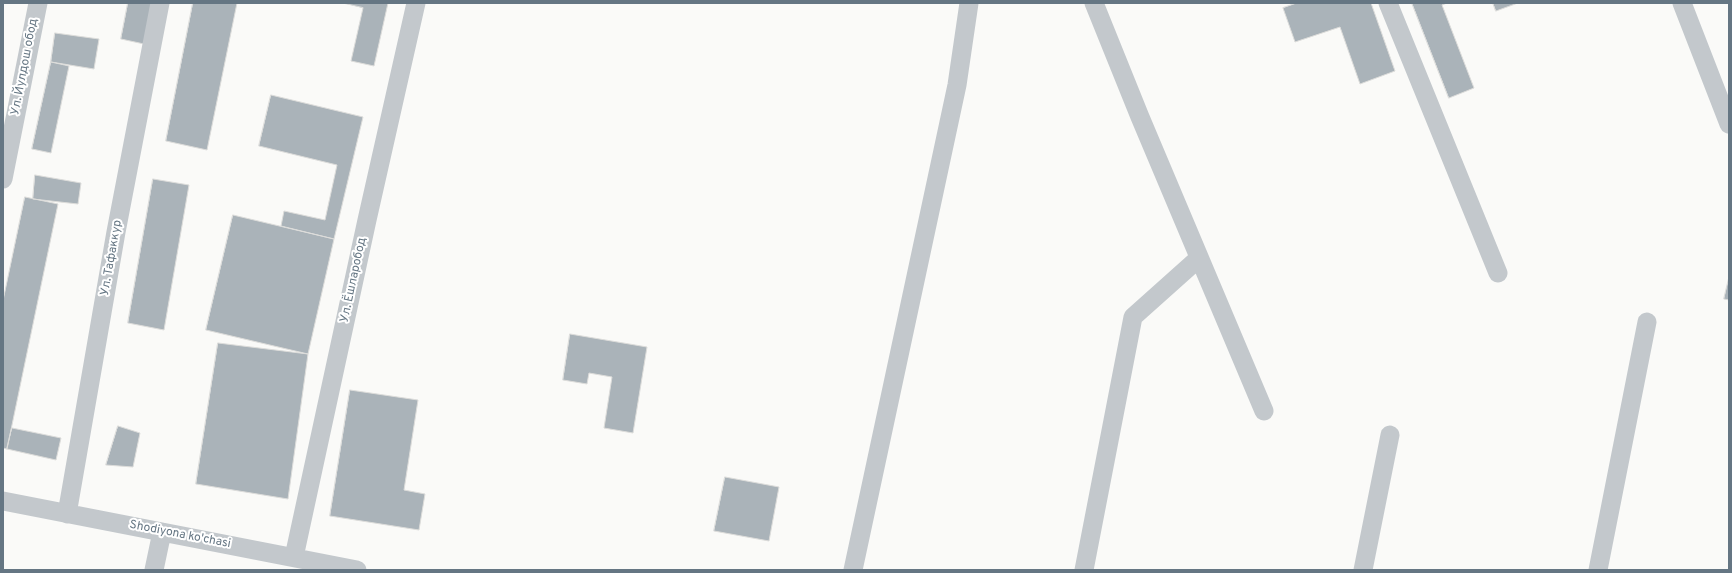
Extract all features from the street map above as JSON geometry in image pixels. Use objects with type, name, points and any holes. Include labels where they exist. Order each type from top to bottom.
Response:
[{"type":"street","name":"Ул. Йулдош обод","points":[[3,179],[38,3]]},
{"type":"street","name":"Ул. Тафаккур","points":[[67,514],[116,232],[160,3]]},
{"type":"street","name":"Ул. Ёшларобод","points":[[294,557],[416,3]]},
{"type":"street","points":[[853,570],[957,85],[969,3]]},
{"type":"street","points":[[1094,3],[1264,411]]},
{"type":"street","points":[[1388,3],[1498,273]]},
{"type":"street","points":[[1682,3],[1729,124]]},
{"type":"street","points":[[1084,570],[1134,317],[1199,258]]},
{"type":"street","points":[[1598,570],[1647,322]]},
{"type":"street","points":[[1363,570],[1390,435]]},
{"type":"street","name":"Shodiyona ko'chasi","points":[[3,501],[357,570]]},
{"type":"street","points":[[154,570],[162,532]]},
{"type":"building","points":[[128,3],[152,3],[144,44],[121,39]]},
{"type":"building","points":[[193,3],[237,3],[207,150],[166,141]]},
{"type":"building","points":[[343,3],[388,3],[374,66],[351,61],[363,8]]},
{"type":"building","points":[[1297,3],[1371,3],[1395,71],[1360,84],[1340,27],[1295,42],[1283,8]]},
{"type":"building","points":[[1412,3],[1447,3],[1442,5],[1474,88],[1449,98]]},
{"type":"building","points":[[1493,3],[1518,3],[1496,11]]},
{"type":"building","points":[[55,33],[99,39],[94,69],[51,62]]},
{"type":"building","points":[[51,62],[69,66],[51,153],[32,149]]},
{"type":"building","points":[[271,95],[363,117],[334,239],[281,226],[284,211],[325,220],[337,165],[259,146]]},
{"type":"building","points":[[35,175],[81,183],[78,204],[33,199]]},
{"type":"building","points":[[153,179],[189,185],[164,330],[128,323]]},
{"type":"building","points":[[25,197],[58,204],[7,449],[3,448],[3,301]]},
{"type":"building","points":[[233,215],[334,239],[308,354],[206,330]]},
{"type":"building","points":[[1729,277],[1729,300],[1724,299]]},
{"type":"building","points":[[570,334],[647,347],[633,433],[604,428],[612,377],[589,373],[587,384],[563,380]]},
{"type":"building","points":[[218,343],[308,354],[288,499],[196,484]]},
{"type":"building","points":[[350,390],[418,400],[404,490],[425,494],[419,530],[330,516]]},
{"type":"building","points":[[118,426],[140,433],[133,467],[106,465]]},
{"type":"building","points":[[12,428],[61,438],[56,460],[7,449]]},
{"type":"building","points":[[725,477],[779,487],[769,541],[714,531]]}]
